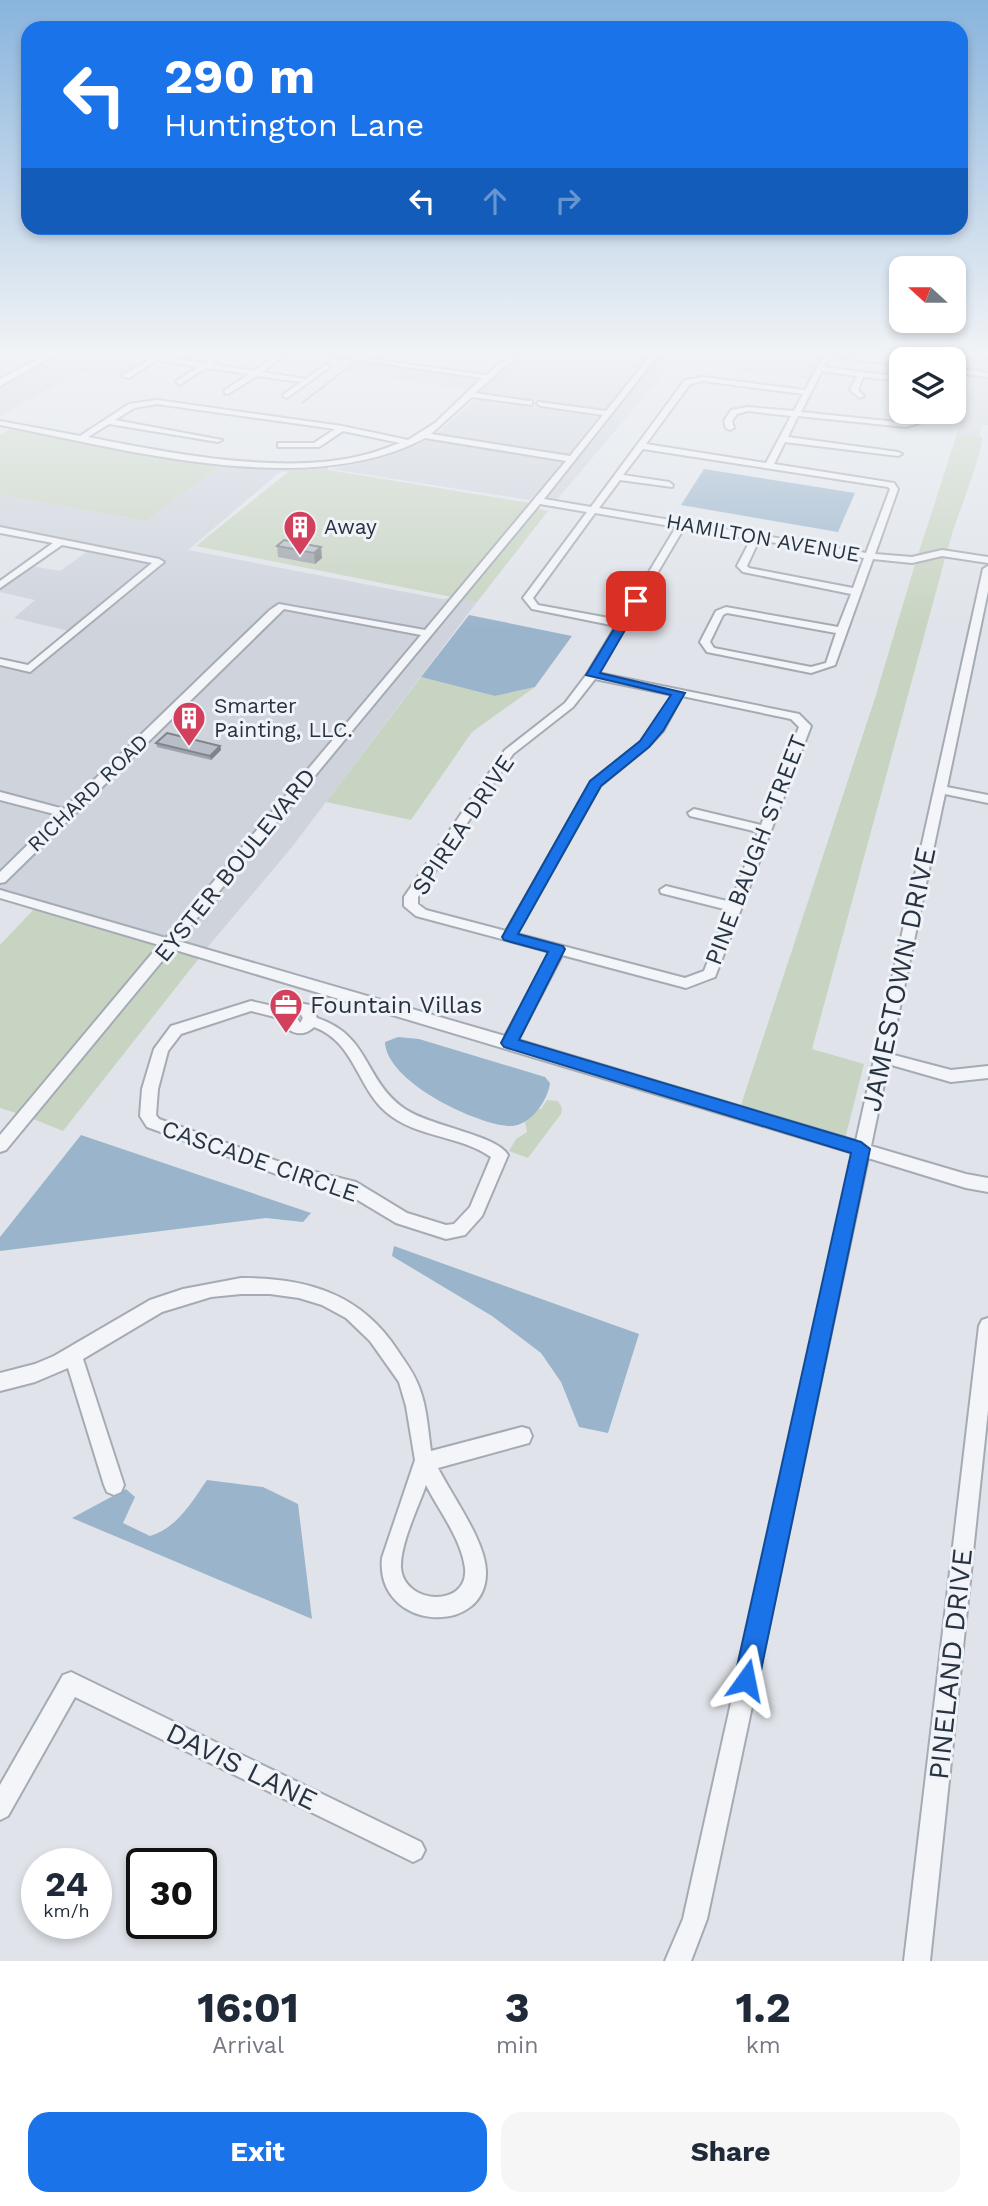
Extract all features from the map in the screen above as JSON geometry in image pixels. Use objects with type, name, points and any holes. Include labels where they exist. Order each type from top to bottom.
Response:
[{"type":"street","points":[[136,447],[222,462],[275,466],[361,457],[398,447]]},
{"type":"street","points":[[493,447],[571,459]]},
{"type":"street","name":"EYSTER BOULEVARD","points":[[0,1146],[581,447]]},
{"type":"street","points":[[623,624],[536,607],[528,598],[642,447]]},
{"type":"street","points":[[645,447],[891,485],[894,489],[830,665],[811,670],[711,650],[705,642],[719,613],[726,610],[842,631]]},
{"type":"street","points":[[769,465],[779,447]]},
{"type":"street","points":[[841,447],[898,454]]},
{"type":"street","points":[[619,477],[669,485]]},
{"type":"street","name":"HAMILTON AVENUE","points":[[538,501],[869,556],[912,560],[942,553],[988,560]]},
{"type":"street","name":"SPIREA DRIVE","points":[[682,524],[592,675],[569,705],[509,751],[411,897],[411,906],[421,913],[509,937],[686,983],[699,981]]},
{"type":"street","points":[[0,530],[159,562],[30,669],[0,662]]},
{"type":"street","points":[[756,537],[742,566],[746,570],[856,592]]},
{"type":"street","points":[[0,585],[61,542]]},
{"type":"street","name":"JAMESTOWN DRIVE","points":[[678,1961],[695,1919],[988,569]]},
{"type":"street","name":"RICHARD ROAD","points":[[0,879],[282,606],[426,633]]},
{"type":"street","name":"PINE BAUGH STREET","points":[[592,675],[802,719],[805,726],[710,974],[699,981]]},
{"type":"street","points":[[509,937],[595,784],[651,738],[679,693]]},
{"type":"street","points":[[940,789],[988,799]]},
{"type":"street","points":[[0,796],[67,814]]},
{"type":"street","points":[[694,813],[766,830]]},
{"type":"street","points":[[666,890],[735,907]]},
{"type":"street","points":[[0,894],[509,1043],[966,1181],[988,1185]]},
{"type":"street","points":[[509,1043],[558,949]]},
{"type":"street","points":[[302,1015],[321,988]]},
{"type":"street","name":"CASCADE CIRCLE","points":[[251,1006],[302,1015],[343,1034],[375,1091],[392,1109],[424,1128],[496,1151],[500,1155],[476,1210],[458,1230],[446,1231],[401,1218],[350,1187],[290,1172],[153,1123],[148,1116],[150,1089],[162,1049],[176,1030],[251,1006]]},
{"type":"street","points":[[882,1057],[951,1076],[988,1072]]},
{"type":"street","points":[[0,1382],[45,1370],[155,1306],[196,1292],[252,1284],[292,1289],[336,1304],[374,1331],[408,1380],[424,1462],[465,1539],[476,1567],[475,1581],[464,1600],[452,1608],[433,1609],[412,1602],[397,1586],[391,1569],[394,1547],[424,1462]]},
{"type":"street","name":"PINELAND DRIVE","points":[[916,1961],[988,1326]]},
{"type":"street","points":[[73,1356],[114,1485]]},
{"type":"street","points":[[424,1462],[522,1436]]},
{"type":"street","name":"DAVIS LANE","points":[[0,1808],[71,1683],[412,1850]]},
{"type":"shaded area","points":[[409,447],[479,447],[567,460],[530,500],[330,469],[365,462]]},
{"type":"shaded area","points":[[501,447],[578,447],[569,457]]},
{"type":"shaded area","points":[[585,447],[602,447],[555,502],[542,500]]},
{"type":"shaded area","points":[[221,466],[302,470],[280,472],[188,550],[442,599],[451,598],[423,630],[293,604],[279,605],[269,611],[65,810],[0,792],[0,664],[32,672],[163,561],[0,528],[0,495],[146,521]]},
{"type":"shaded area","points":[[89,550],[153,563],[28,666],[69,631],[14,618],[35,600],[0,592],[0,589],[32,566],[60,571]]},
{"type":"shaded area","points":[[459,599],[477,602],[292,847],[207,948],[179,940]]},
{"type":"shaded area","points":[[284,608],[420,634],[169,937],[0,890],[0,885]]},
{"type":"shaded area","points":[[0,799],[60,815],[0,873]]},
{"type":"green space","points":[[0,447],[110,447],[221,466],[146,521],[0,495]]},
{"type":"green space","points":[[953,447],[980,447],[947,552],[930,552],[917,558]]},
{"type":"green space","points":[[326,466],[329,470],[530,503],[452,597],[196,546],[288,472],[285,469]]},
{"type":"green space","points":[[535,508],[548,511],[477,602],[459,599]]},
{"type":"green space","points":[[935,555],[946,555],[812,1049],[864,1064],[845,1139],[740,1108],[875,698],[916,561]]},
{"type":"green space","points":[[421,677],[495,696],[535,687],[472,732],[411,820],[326,802]]},
{"type":"green space","points":[[35,908],[162,946],[19,1114],[0,1108],[0,945]]},
{"type":"green space","points":[[172,949],[200,957],[63,1131],[31,1118]]},
{"type":"green space","points":[[547,1100],[558,1101],[562,1108],[561,1114],[528,1158],[509,1151],[516,1139],[527,1132],[525,1122],[533,1109],[541,1109]]},
{"type":"water","points":[[704,469],[855,493],[838,532],[681,505]]},
{"type":"water","points":[[469,615],[572,636],[535,687],[495,696],[421,677]]},
{"type":"water","points":[[398,1037],[419,1039],[545,1077],[550,1083],[546,1098],[530,1118],[516,1125],[508,1126],[474,1117],[434,1098],[400,1071],[389,1057],[385,1042]]},
{"type":"water","points":[[81,1135],[311,1213],[303,1222],[266,1218],[0,1251],[0,1237]]},
{"type":"water","points":[[394,1246],[639,1334],[608,1433],[579,1427],[561,1382],[541,1353],[492,1316],[392,1256]]},
{"type":"water","points":[[207,1480],[263,1487],[298,1504],[312,1619],[72,1518],[126,1489],[135,1497],[123,1523],[150,1536],[176,1520]]},
{"type":"building","points":[[284,540],[321,547],[314,553],[277,546]]},
{"type":"building","name":"Smarter Painting, LLC.","points":[[167,733],[220,746],[210,756],[156,743]]},
{"type":"place","name":"Away","points":[[300,557]]},
{"type":"place","name":"Smarter Painting, LLC.","points":[[189,748]]},
{"type":"place","name":"Fountain Villas","points":[[286,1035]]},
{"type":"route","points":[[636,601],[592,675],[679,693],[657,731],[645,744],[595,784],[509,937],[558,949],[509,1043],[861,1149],[746,1680]]}]
